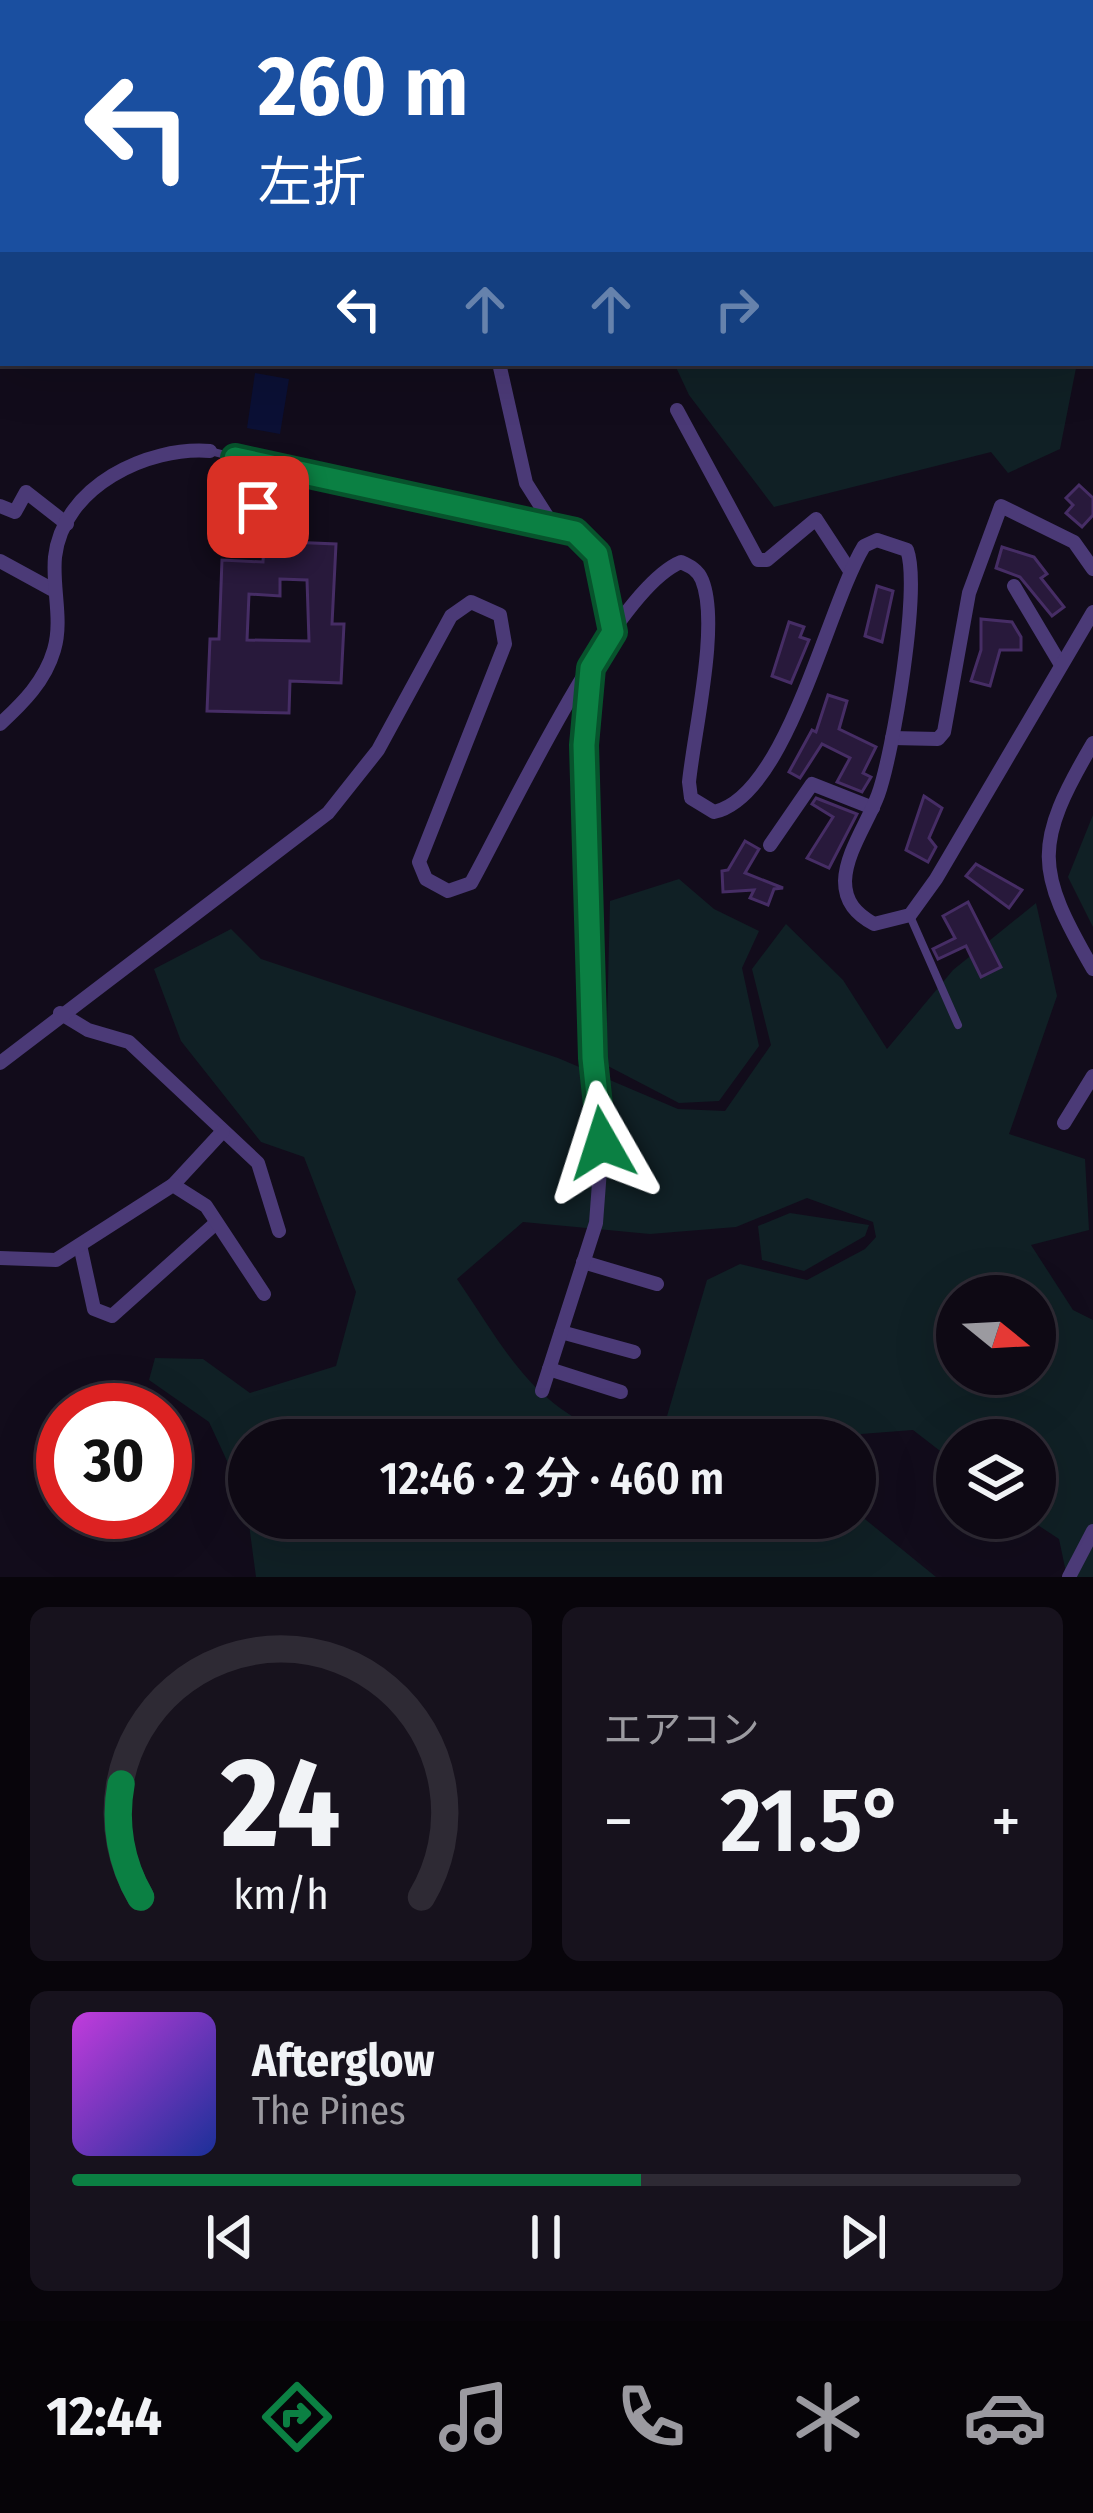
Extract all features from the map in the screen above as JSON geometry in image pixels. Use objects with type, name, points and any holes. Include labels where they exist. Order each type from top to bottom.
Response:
[{"type":"street","points":[[500,366],[526,483],[552,524]]},
{"type":"street","points":[[677,410],[758,560],[766,560],[815,519],[850,571]]},
{"type":"street","points":[[0,724],[48,668],[57,635],[57,546],[67,524],[126,466],[170,450],[210,451]]},
{"type":"street","points":[[324,480],[552,524],[586,539],[597,554],[613,632]]},
{"type":"street","points":[[0,506],[15,512],[26,492],[67,524]]},
{"type":"street","points":[[892,737],[938,739],[944,732],[969,593],[1001,506],[1019,510],[1074,542],[1093,569]]},
{"type":"street","points":[[0,1063],[328,813],[378,750],[451,616],[471,602],[500,615],[505,644],[419,862],[426,879],[458,891],[471,883],[613,632],[666,568],[681,562],[694,568],[703,583],[706,625],[691,798],[703,807],[729,808],[746,793],[788,733],[864,546],[878,540],[907,550],[912,562],[892,737],[872,808],[848,865],[847,898],[858,915],[874,923],[910,915],[1093,612]]},
{"type":"street","points":[[0,561],[55,591]]},
{"type":"street","points":[[1014,586],[1060,665]]},
{"type":"street","points":[[542,1391],[596,1223],[602,1143],[593,1058],[584,745],[591,668]]},
{"type":"street","points":[[1093,743],[1061,797],[1048,849],[1057,910],[1093,969]]},
{"type":"street","points":[[770,845],[812,784],[872,808]]},
{"type":"street","points":[[60,1013],[88,1030],[129,1042],[258,1163],[279,1231]]},
{"type":"street","points":[[1064,1123],[1085,1104],[1093,1076]]},
{"type":"street","points":[[0,1258],[56,1259],[173,1185],[223,1131]]},
{"type":"street","points":[[173,1185],[206,1206],[264,1294]]},
{"type":"street","points":[[80,1245],[94,1309],[112,1316],[216,1223]]},
{"type":"street","points":[[583,1262],[657,1284]]},
{"type":"street","points":[[561,1332],[634,1352]]},
{"type":"street","points":[[549,1369],[621,1392]]},
{"type":"street","points":[[1069,1577],[1093,1531]]},
{"type":"lane","points":[[210,451],[324,480]]},
{"type":"lane","points":[[233,489],[235,458]]},
{"type":"lane","points":[[233,489],[250,493],[258,507],[251,526],[239,531],[224,527],[215,513],[219,497],[233,489]]},
{"type":"lane","points":[[910,915],[958,1025]]},
{"type":"shaded area","points":[[675,366],[1076,366],[1060,449],[1008,473],[991,452],[774,507],[689,395]]},
{"type":"shaded area","points":[[255,373],[289,379],[280,434],[247,428]]},
{"type":"shaded area","points":[[1093,815],[1093,927],[1068,877]]},
{"type":"shaded area","points":[[679,879],[714,909],[759,931],[742,968],[759,1046],[719,1101],[679,1103],[606,1065],[610,901]]},
{"type":"shaded area","points":[[1036,903],[1057,996],[1009,1134],[1085,1159],[1089,1230],[1031,1245],[1050,1275],[936,1275],[936,1395],[1056,1395],[1056,1284],[1073,1310],[1093,1320],[1093,1577],[1067,1577],[1056,1537],[1056,1419],[936,1419],[936,1448],[913,1430],[876,1433],[876,1419],[666,1419],[707,1280],[740,1264],[807,1280],[865,1249],[876,1237],[873,1222],[807,1198],[736,1227],[650,1234],[523,1222],[457,1279],[525,1376],[577,1419],[228,1419],[228,1463],[209,1422],[192,1410],[192,1383],[149,1380],[155,1358],[203,1359],[250,1393],[336,1366],[356,1292],[304,1157],[261,1142],[181,1041],[154,969],[231,929],[261,959],[558,1058],[678,1109],[725,1111],[771,1045],[752,969],[786,924],[843,980],[887,1049],[953,970]]},
{"type":"shaded area","points":[[790,1213],[869,1225],[865,1236],[804,1271],[762,1260],[758,1226]]},
{"type":"shaded area","points":[[876,1528],[936,1577],[256,1577],[251,1539],[876,1539]]},
{"type":"building","points":[[267,483],[291,484],[289,542],[336,544],[332,624],[344,624],[341,683],[290,681],[289,713],[207,711],[210,639],[219,639],[222,560],[263,562]],"holes":[[[280,579],[307,580],[309,641],[247,640],[249,594],[280,596]]]},
{"type":"building","points":[[1079,485],[1093,498],[1093,515],[1082,527],[1066,513],[1073,505],[1066,498]]},
{"type":"building","points":[[1002,547],[1034,557],[1047,574],[1041,578],[1064,607],[1052,616],[1020,577],[996,568]]},
{"type":"building","points":[[877,586],[893,591],[882,642],[865,636]]},
{"type":"building","points":[[981,619],[1012,622],[1021,637],[1021,650],[1000,650],[990,686],[971,681],[981,650]]},
{"type":"building","points":[[789,622],[804,627],[800,637],[809,640],[791,683],[772,676]]},
{"type":"building","points":[[828,695],[847,701],[839,729],[876,747],[863,773],[871,777],[862,792],[837,782],[850,758],[822,744],[800,778],[789,772],[812,730],[816,732]]},
{"type":"building","points":[[924,796],[942,808],[929,838],[936,847],[928,862],[906,850]]},
{"type":"building","points":[[816,798],[857,814],[829,868],[807,858],[833,817],[812,804]]},
{"type":"building","points":[[745,841],[759,849],[745,873],[783,888],[774,889],[768,905],[750,898],[754,890],[723,892],[722,871],[728,870]]},
{"type":"building","points":[[976,864],[1022,890],[1009,908],[966,876]]},
{"type":"building","points":[[968,902],[1001,967],[981,977],[966,946],[938,959],[933,949],[955,938],[943,916]]},
{"type":"route","points":[[258,507],[250,493],[233,489],[235,458],[496,517],[552,524],[586,539],[597,554],[613,632],[591,668],[584,745],[593,1058],[602,1143]]}]
